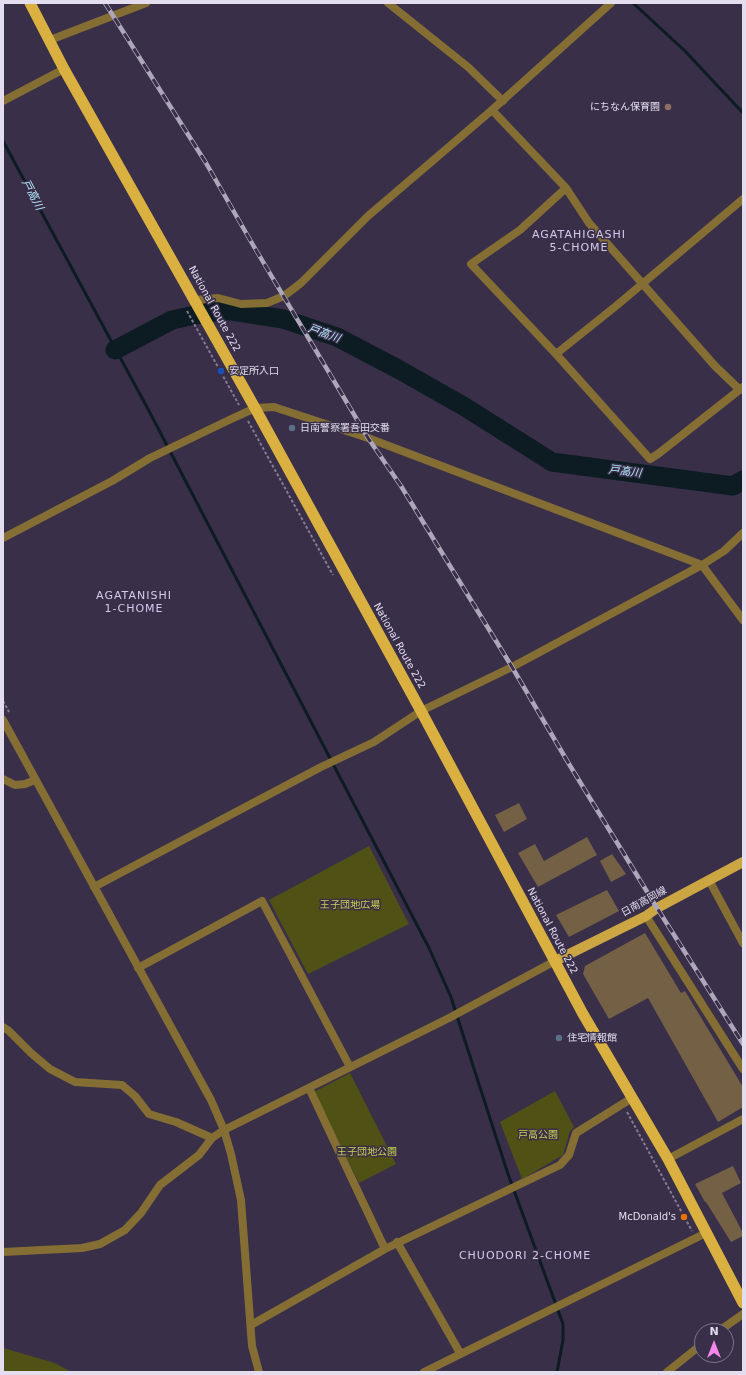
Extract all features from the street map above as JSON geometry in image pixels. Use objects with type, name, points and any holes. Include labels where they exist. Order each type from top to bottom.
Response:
[{"type":"highway","name":"National Route 222","points":[[30,3],[64,69],[255,408],[421,711],[555,961],[668,1159],[743,1303]]},
{"type":"main road","name":"日南高岡線","points":[[555,961],[646,916],[743,862]]},
{"type":"street","points":[[50,40],[146,3]]},
{"type":"street","points":[[388,3],[468,67],[503,101]]},
{"type":"street","points":[[195,300],[218,298],[241,304],[267,303],[284,296],[301,283],[368,216],[503,101],[611,3]]},
{"type":"street","points":[[3,101],[64,69]]},
{"type":"street","points":[[492,110],[566,188],[590,223],[715,366],[741,389],[650,459],[556,354],[471,264],[520,230],[566,188]]},
{"type":"street","points":[[556,354],[616,306],[743,199]]},
{"type":"street","points":[[3,538],[112,481],[150,458],[255,408],[274,408],[368,438],[702,565],[743,620]]},
{"type":"street","points":[[94,887],[321,766],[374,742],[421,711],[512,667],[702,565],[724,551],[743,533]]},
{"type":"street","points":[[3,720],[211,1100],[224,1130],[241,1200],[252,1346],[259,1372]]},
{"type":"street","points":[[3,779],[15,785],[25,784],[35,780]]},
{"type":"street","points":[[709,880],[743,943]]},
{"type":"street","points":[[138,968],[262,901],[350,1067]]},
{"type":"street","points":[[646,916],[743,1069]]},
{"type":"street","points":[[3,1252],[82,1248],[100,1244],[125,1230],[141,1213],[160,1185],[199,1155],[212,1138],[224,1130],[449,1018],[555,961]]},
{"type":"street","points":[[3,1027],[9,1030],[30,1053],[50,1069],[75,1082],[122,1085],[135,1096],[150,1114],[176,1122],[212,1138]]},
{"type":"street","points":[[309,1088],[385,1249]]},
{"type":"street","points":[[251,1325],[397,1242],[560,1165],[569,1155],[576,1133],[632,1098]]},
{"type":"street","points":[[668,1159],[743,1119]]},
{"type":"street","points":[[424,1372],[434,1370],[460,1353],[706,1233]]},
{"type":"street","points":[[397,1242],[460,1353]]},
{"type":"street","points":[[730,1323],[743,1314]]},
{"type":"street","points":[[667,1372],[694,1350]]},
{"type":"path","points":[[186,311],[240,408]]},
{"type":"path","points":[[244,415],[336,582]]},
{"type":"path","points":[[624,1108],[693,1234]]},
{"type":"green space","name":"王子団地広場","points":[[369,846],[409,924],[308,974],[269,900]]},
{"type":"green space","name":"王子団地公園","points":[[350,1073],[396,1164],[359,1183],[314,1092]]},
{"type":"green space","name":"戸高公園","points":[[555,1091],[574,1127],[570,1131],[563,1155],[522,1179],[500,1122]]},
{"type":"green space","points":[[3,1348],[55,1363],[71,1372],[3,1372]]},
{"type":"building","points":[[519,803],[527,819],[504,832],[495,815]]},
{"type":"building","points":[[587,837],[597,855],[538,887],[518,853],[535,844],[544,861]]},
{"type":"building","points":[[612,854],[626,874],[611,882],[600,861]]},
{"type":"building","points":[[607,890],[619,911],[569,937],[556,915]]},
{"type":"building","points":[[645,933],[681,993],[685,991],[743,1087],[743,1107],[718,1122],[648,998],[609,1019],[583,974],[585,966]]},
{"type":"building","points":[[733,1166],[741,1183],[722,1193],[743,1233],[743,1236],[731,1242],[695,1184]]},
{"type":"waterway","points":[[633,3],[685,51],[743,113]]},
{"type":"waterway","points":[[3,141],[148,409],[429,948],[451,997],[508,1174],[563,1324],[563,1340],[557,1372]]},
{"type":"waterway","name":"戸高川","points":[[115,350],[172,320],[195,315],[220,311],[232,311],[283,319],[337,337],[398,369],[465,407],[552,462],[733,486],[743,480]]},
{"type":"railway","points":[[105,3],[206,163],[368,438],[401,486],[657,908],[743,1044]]},
{"type":"place","name":"にちなん保育園","points":[[668,107]]},
{"type":"place","name":"安定所入口","points":[[221,371]]},
{"type":"place","name":"日南警察署吾田交番","points":[[292,428]]},
{"type":"place","name":"住宅情報館","points":[[559,1038]]},
{"type":"place","name":"McDonald's","points":[[684,1217]]},
{"type":"district","name":"AGATAHIGASHI 5-CHOME","points":[[579,241]]},
{"type":"district","name":"AGATANISHI 1-CHOME","points":[[134,602]]},
{"type":"district","name":"CHUODORI 2-CHOME","points":[[525,1256]]}]
